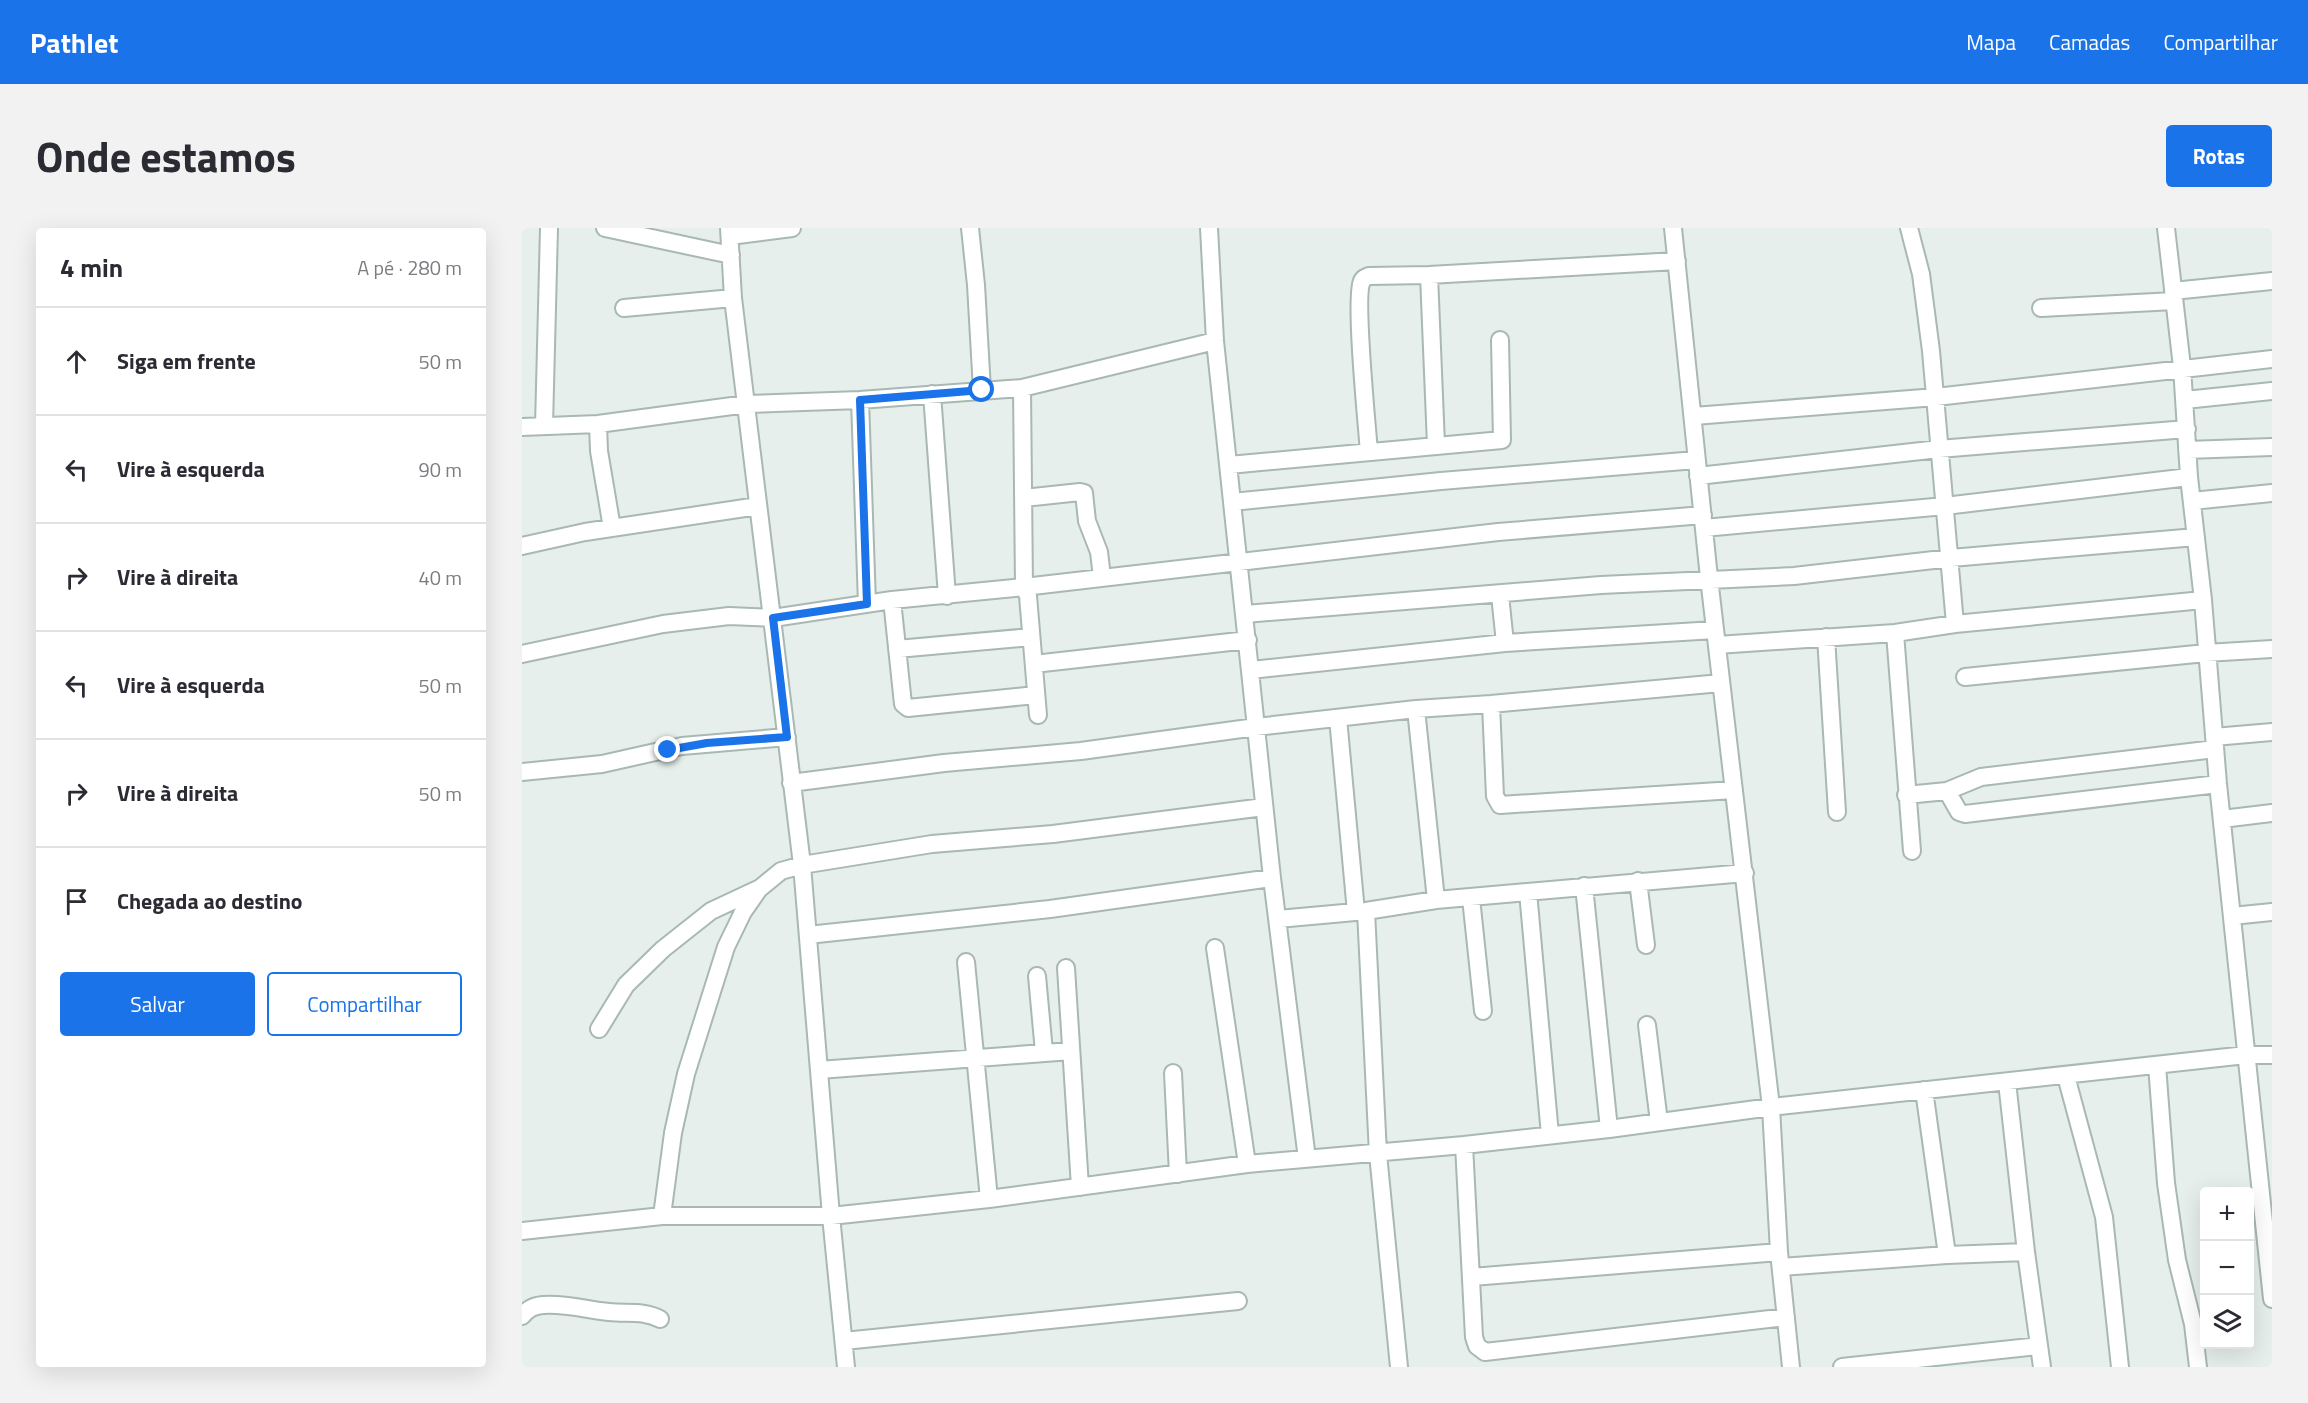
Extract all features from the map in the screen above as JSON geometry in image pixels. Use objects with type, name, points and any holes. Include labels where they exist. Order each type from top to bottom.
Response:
[{"type":"street","points":[[544,426],[549,228]]},
{"type":"street","points":[[604,228],[731,255]]},
{"type":"street","points":[[792,228],[729,232],[734,298],[802,865],[846,1367]]},
{"type":"street","points":[[970,228],[982,390]]},
{"type":"street","points":[[1209,228],[1215,341],[1264,807],[1307,1159]]},
{"type":"street","points":[[1673,228],[1709,578],[1771,1107],[1780,1259],[1791,1367]]},
{"type":"street","points":[[1909,228],[1925,302],[1936,397],[1955,624]]},
{"type":"street","points":[[2166,228],[2182,367],[2189,477],[2203,600],[2214,743],[2246,1055],[2264,1145],[2272,1299]]},
{"type":"street","points":[[1369,452],[1360,311],[1361,283],[1364,278],[1677,261]]},
{"type":"street","points":[[1429,275],[1436,445]]},
{"type":"street","points":[[2041,308],[2173,296],[2272,281]]},
{"type":"street","points":[[624,308],[734,298]]},
{"type":"street","points":[[1229,465],[1502,440],[1500,340]]},
{"type":"street","points":[[522,427],[598,424],[747,404],[860,400],[1022,388],[1215,341]]},
{"type":"street","points":[[1694,416],[1936,397],[2182,367],[2272,359]]},
{"type":"street","points":[[1022,388],[1024,587],[1028,596],[1038,715]]},
{"type":"street","points":[[2185,400],[2272,391]]},
{"type":"street","points":[[932,394],[947,596]]},
{"type":"street","points":[[860,400],[867,604]]},
{"type":"street","points":[[598,424],[599,451],[612,528]]},
{"type":"street","points":[[1232,502],[1441,481],[1697,468],[2187,429]]},
{"type":"street","points":[[2187,450],[2272,447]]},
{"type":"street","points":[[522,654],[663,624],[729,616],[773,618],[892,600],[947,596],[1498,532],[1704,522],[1945,506],[2189,477]]},
{"type":"street","points":[[1024,498],[1084,493],[1087,521],[1099,552],[1102,577]]},
{"type":"street","points":[[2192,501],[2272,493]]},
{"type":"street","points":[[522,546],[612,528],[758,506]]},
{"type":"street","points":[[1245,614],[1709,578],[1794,576],[1951,558],[2196,537]]},
{"type":"street","points":[[1500,595],[1504,644]]},
{"type":"street","points":[[892,600],[903,704],[908,708],[1036,695]]},
{"type":"street","points":[[1251,670],[1504,644],[1716,637],[1826,637],[1895,633],[1955,624],[2203,600]]},
{"type":"street","points":[[1895,633],[1912,852]]},
{"type":"street","points":[[897,649],[1031,637]]},
{"type":"street","points":[[1826,637],[1837,812]]},
{"type":"street","points":[[1034,664],[1248,640]]},
{"type":"street","points":[[1965,677],[2206,653],[2272,649]]},
{"type":"street","points":[[791,783],[944,763],[1081,751],[1256,727],[1416,709],[1721,683]]},
{"type":"street","points":[[1491,704],[1494,795],[1500,805],[1734,790]]},
{"type":"street","points":[[1416,709],[1436,900]]},
{"type":"street","points":[[1338,718],[1361,911],[1378,1154],[1399,1367]]},
{"type":"street","points":[[1906,795],[1947,791],[1981,777],[2214,743],[2272,732]]},
{"type":"street","points":[[522,772],[602,764],[682,746],[787,737]]},
{"type":"street","points":[[1947,791],[1959,812],[1965,814],[2218,784]]},
{"type":"street","points":[[599,1029],[626,985],[663,949],[711,911],[759,889],[781,871],[802,865],[932,844],[1053,834],[1264,807]]},
{"type":"street","points":[[2222,819],[2272,813]]},
{"type":"street","points":[[1278,919],[1361,911],[1436,900],[1745,873]]},
{"type":"street","points":[[808,935],[1050,909],[1272,878]]},
{"type":"street","points":[[1638,881],[1646,945]]},
{"type":"street","points":[[1584,886],[1609,1129]]},
{"type":"street","points":[[662,1216],[673,1133],[686,1074],[726,947],[743,912],[759,889]]},
{"type":"street","points":[[1528,892],[1550,1135]]},
{"type":"street","points":[[1471,898],[1483,1011]]},
{"type":"street","points":[[2232,915],[2272,912]]},
{"type":"street","points":[[1215,948],[1247,1164]]},
{"type":"street","points":[[966,962],[989,1199]]},
{"type":"street","points":[[1066,968],[1080,1186]]},
{"type":"street","points":[[1037,975],[1044,1052]]},
{"type":"street","points":[[1647,1025],[1659,1122]]},
{"type":"street","points":[[819,1070],[1071,1051]]},
{"type":"street","points":[[522,1231],[662,1216],[831,1216],[989,1199],[1247,1164],[1464,1145],[1609,1129],[1771,1107],[2272,1054]]},
{"type":"street","points":[[2157,1065],[2166,1183],[2176,1260],[2190,1312],[2198,1367]]},
{"type":"street","points":[[1173,1073],[1178,1174]]},
{"type":"street","points":[[2067,1076],[2104,1217],[2120,1367]]},
{"type":"street","points":[[2007,1082],[2026,1252],[2042,1367]]},
{"type":"street","points":[[1924,1090],[1947,1255]]},
{"type":"street","points":[[1464,1145],[1474,1336],[1477,1346],[1485,1352],[1786,1317]]},
{"type":"street","points":[[1472,1276],[1780,1259],[2026,1252]]},
{"type":"street","points":[[844,1341],[1238,1301]]},
{"type":"street","points":[[522,1316],[531,1307],[545,1305],[580,1307],[610,1313],[650,1314],[660,1319]]},
{"type":"street","points":[[1842,1367],[2039,1346]]},
{"type":"route","points":[[668,750],[707,743],[787,737],[773,618],[867,604],[860,400],[982,390]]}]
